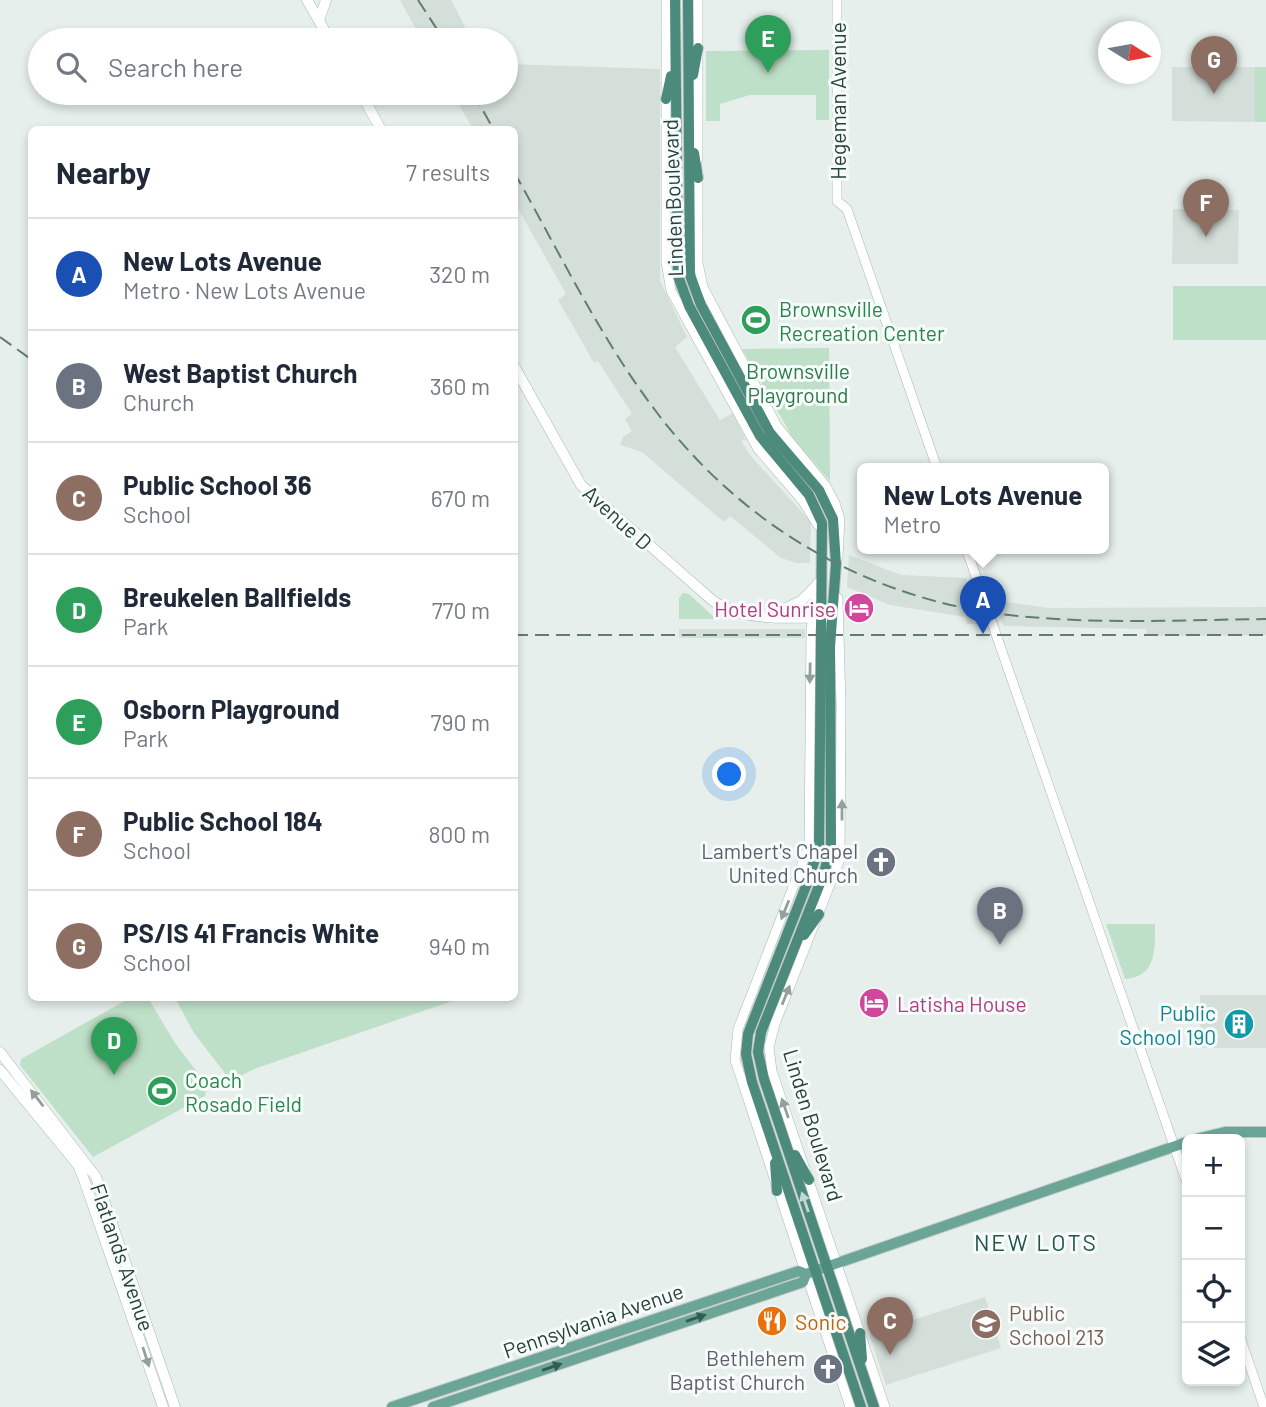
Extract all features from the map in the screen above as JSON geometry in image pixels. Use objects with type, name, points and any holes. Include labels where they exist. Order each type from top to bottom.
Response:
[{"type":"highway","name":"Linden Boulevard","points":[[675,0],[678,276],[698,324],[760,436],[818,510],[823,538],[819,846],[808,881],[750,1024],[746,1045],[752,1083],[810,1273],[861,1407]]},
{"type":"highway","name":"Linden Boulevard","points":[[688,0],[689,261],[695,291],[771,433],[825,498],[833,519],[836,564],[822,617],[831,846],[824,873],[761,1032],[758,1052],[783,1136],[832,1265],[874,1407]]},
{"type":"highway","points":[[688,99],[698,48]]},
{"type":"highway","points":[[666,99],[675,53]]},
{"type":"highway","points":[[689,125],[698,178]]},
{"type":"highway","points":[[793,952],[819,914]]},
{"type":"highway","points":[[783,1136],[809,1180]]},
{"type":"highway","points":[[772,1143],[778,1191]]},
{"type":"highway","points":[[860,1333],[862,1373]]},
{"type":"main road","points":[[307,0],[323,28]]},
{"type":"main road","points":[[319,20],[326,0]]},
{"type":"main road","points":[[367,105],[379,126]]},
{"type":"main road","name":"Avenue D","points":[[518,373],[581,485],[719,606],[744,613],[822,617]]},
{"type":"main road","points":[[769,615],[801,601],[816,586]]},
{"type":"main road","name":"Flatlands Avenue","points":[[0,1052],[96,1177],[175,1407]]},
{"type":"main road","name":"Flatlands Avenue","points":[[0,1070],[83,1177],[163,1407]]},
{"type":"main road","points":[[1217,1134],[1266,1132]]},
{"type":"main road","name":"Pennsylvania Avenue","points":[[393,1407],[799,1271],[810,1273],[1182,1144]]},
{"type":"main road","name":"Pennsylvania Avenue","points":[[433,1407],[803,1282],[810,1273]]},
{"type":"street","name":"Linden Boulevard","points":[[666,0],[666,262],[671,291],[758,449],[802,500],[823,538]]},
{"type":"street","name":"Linden Boulevard","points":[[698,0],[698,263],[703,287],[777,426],[813,470],[835,503],[840,519],[841,543],[836,564],[842,846],[819,914],[775,1024],[769,1047],[772,1071],[809,1180],[832,1265],[860,1333],[885,1407]]},
{"type":"street","name":"Hegeman Avenue","points":[[837,0],[837,201],[847,209],[935,463]]},
{"type":"street","points":[[967,554],[1182,1169]]},
{"type":"street","name":"Linden Boulevard","points":[[822,568],[816,586],[822,617],[809,846],[745,1010],[736,1045],[737,1071],[778,1191],[810,1273],[850,1407]]},
{"type":"street","points":[[1245,1352],[1264,1407]]},
{"type":"shaded area","points":[[400,0],[451,0],[466,28],[415,28]]},
{"type":"shaded area","points":[[518,64],[660,69],[660,281],[687,337],[675,347],[720,420],[733,413],[746,440],[741,441],[750,455],[811,522],[810,563],[797,563],[781,558],[730,516],[724,522],[642,452],[620,445],[623,437],[632,431],[625,419],[632,414],[598,361],[594,363],[558,300],[566,294],[518,208],[518,126],[471,126],[459,105],[518,105]]},
{"type":"shaded area","points":[[1172,67],[1255,67],[1255,122],[1172,121]]},
{"type":"shaded area","points":[[1173,209],[1239,210],[1238,264],[1172,264]]},
{"type":"shaded area","points":[[849,555],[901,575],[966,578],[983,624],[967,624],[966,617],[890,605],[847,587]]},
{"type":"shaded area","points":[[993,600],[1048,608],[1266,607],[1266,635],[1146,636],[1146,629],[1004,626]]},
{"type":"shaded area","points":[[679,629],[805,629],[805,638],[679,638]]},
{"type":"shaded area","points":[[1200,995],[1266,995],[1266,1048],[1200,1048]]},
{"type":"shaded area","points":[[985,1297],[1001,1348],[886,1385],[869,1334]]},
{"type":"green space","points":[[829,50],[829,120],[816,120],[816,95],[750,95],[720,104],[720,121],[706,121],[706,51]]},
{"type":"green space","points":[[1255,67],[1266,67],[1266,122],[1255,122]]},
{"type":"green space","points":[[1173,286],[1266,286],[1266,340],[1173,340]]},
{"type":"green space","name":"Brownsville Playground","points":[[829,348],[830,481],[793,438],[742,349]]},
{"type":"green space","points":[[683,593],[689,594],[716,619],[679,619],[679,598]]},
{"type":"green space","points":[[1106,924],[1155,924],[1154,952],[1149,967],[1143,973],[1125,979]]},
{"type":"green space","points":[[125,1001],[150,1001],[175,1043],[207,1085],[205,1096],[93,1157],[20,1065],[21,1059]]},
{"type":"green space","points":[[177,1001],[452,1001],[254,1069],[231,1081],[194,1033]]},
{"type":"railway","points":[[418,0],[436,28]]},
{"type":"railway","points":[[480,105],[492,126]]},
{"type":"railway","points":[[518,179],[582,296],[637,386],[658,414],[691,453],[728,489],[767,521],[809,548],[854,572],[901,591],[950,605],[1001,614],[1100,621],[1266,619]]},
{"type":"railway","points":[[0,337],[28,357]]},
{"type":"railway","points":[[518,635],[1266,635]]},
{"type":"place","name":"Osborn Playground","points":[[768,73]]},
{"type":"place","name":"PS/IS 41 Francis White","points":[[1214,94]]},
{"type":"place","name":"Public School 184","points":[[1206,237]]},
{"type":"place","name":"Brownsville Recreation Center","points":[[756,320]]},
{"type":"place","name":"Hotel Sunrise","points":[[859,608]]},
{"type":"place","name":"New Lots Avenue","points":[[983,634]]},
{"type":"place","name":"Lambert's Chapel United Church","points":[[881,862]]},
{"type":"place","name":"West Baptist Church","points":[[1000,945]]},
{"type":"place","name":"Latisha House","points":[[874,1003]]},
{"type":"place","name":"Public School 190","points":[[1239,1024]]},
{"type":"place","name":"Breukelen Ballfields","points":[[114,1075]]},
{"type":"place","name":"Coach Rosado Field","points":[[162,1091]]},
{"type":"place","name":"Sonic","points":[[772,1321]]},
{"type":"place","name":"Public School 213","points":[[986,1324]]},
{"type":"place","name":"Public School 36","points":[[890,1355]]},
{"type":"place","name":"Bethlehem Baptist Church","points":[[828,1369]]},
{"type":"district","name":"NEW LOTS","points":[[1036,1242]]}]
